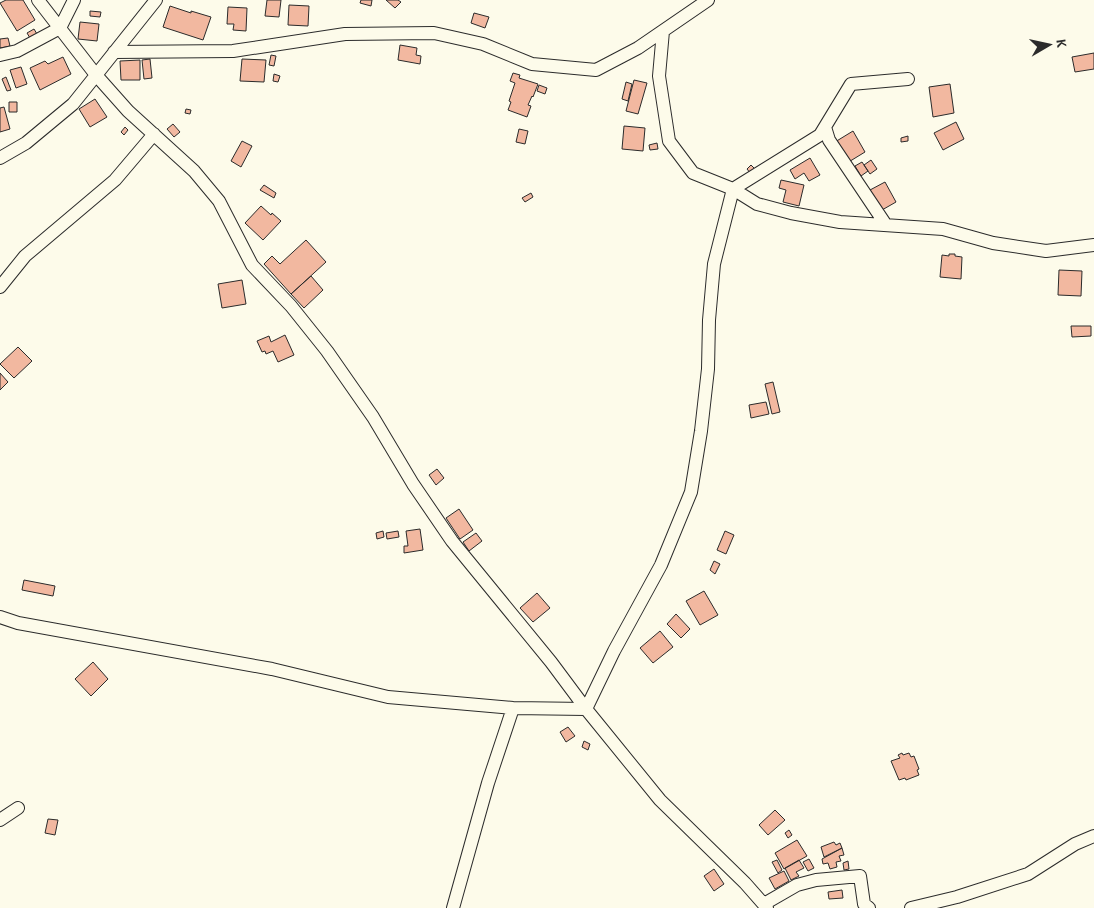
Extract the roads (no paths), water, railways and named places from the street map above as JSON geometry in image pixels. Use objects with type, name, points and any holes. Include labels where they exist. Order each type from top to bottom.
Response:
[{"type":"street","points":[[38,0],[96,75],[128,111],[194,171],[219,201],[252,265],[291,306],[327,351],[452,541],[660,800],[745,883],[763,907],[798,885],[816,880],[860,876],[864,904],[869,908]]},
{"type":"street","points":[[0,55],[17,51],[60,28],[74,0]]},
{"type":"street","points":[[0,158],[26,143],[73,104],[156,0]]},
{"type":"street","points":[[114,52],[233,51],[345,34],[434,32],[483,44],[532,64],[596,70],[638,48],[708,0]]},
{"type":"street","points":[[663,30],[659,76],[670,140],[692,173],[733,189],[757,204],[791,213],[840,222],[943,229],[993,243],[1046,251],[1094,245]]},
{"type":"street","points":[[586,709],[614,651],[662,565],[691,492],[707,378],[709,320],[714,264],[733,189],[820,135],[851,84],[908,79]]},
{"type":"street","points":[[825,127],[829,140],[886,225]]},
{"type":"street","points":[[0,287],[25,256],[116,180],[154,134]]},
{"type":"street","points":[[0,617],[18,623],[272,669],[388,697],[513,708],[586,709]]},
{"type":"street","points":[[453,908],[488,783],[513,708]]},
{"type":"street","points":[[0,820],[18,808]]},
{"type":"street","points":[[910,908],[956,897],[1028,874],[1075,844],[1094,836]]}]
